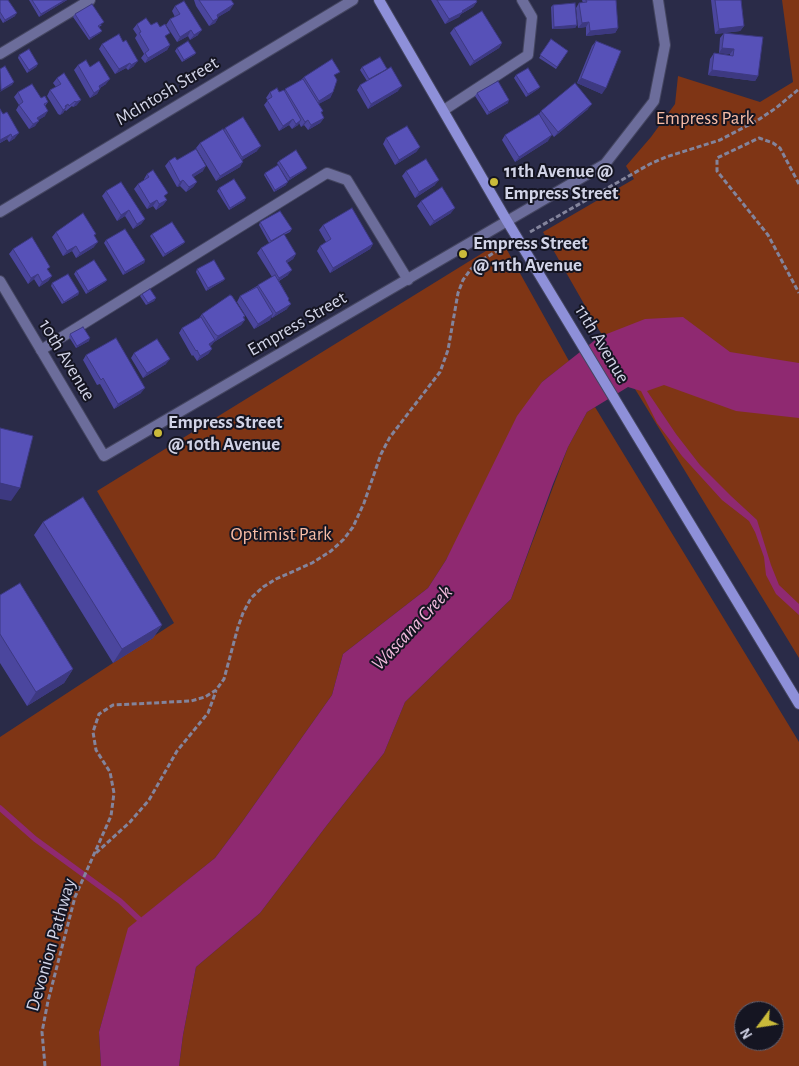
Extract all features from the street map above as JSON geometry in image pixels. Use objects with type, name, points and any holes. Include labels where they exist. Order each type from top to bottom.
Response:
[{"type":"street","points":[[0,54],[90,0]]},
{"type":"street","name":"McIntosh Street","points":[[0,212],[353,0]]},
{"type":"street","name":"11th Avenue","points":[[379,0],[618,406],[799,704]]},
{"type":"street","points":[[444,110],[528,54],[532,17],[522,0]]},
{"type":"street","name":"Empress Street","points":[[104,456],[606,164],[654,101],[665,45],[658,0]]},
{"type":"street","points":[[41,350],[326,173],[347,180],[408,280]]},
{"type":"street","name":"10th Avenue","points":[[0,281],[104,456]]},
{"type":"path","points":[[95,854],[130,822],[149,800],[177,751],[208,713],[216,690],[224,679],[238,627],[251,598],[276,579],[331,551],[344,539],[353,526],[364,503],[381,454],[390,437],[440,372],[448,350],[458,293],[470,269],[518,238],[650,164],[720,140],[764,116],[799,89]]},
{"type":"path","points":[[799,184],[780,148],[773,143],[759,138],[716,158],[717,170],[768,235],[799,293]]},
{"type":"path","name":"Devonion Pathway","points":[[45,1066],[42,1032],[48,1001],[75,898],[111,816],[114,793],[110,772],[96,750],[93,732],[100,714],[113,705],[191,701],[205,697],[216,690]]},
{"type":"green space","name":"Empress Park","points":[[782,0],[799,0],[799,658],[596,325],[543,232],[634,179],[626,166],[651,137],[675,104],[678,76],[760,102],[793,82]]},
{"type":"green space","name":"Optimist Park","points":[[502,241],[569,361],[542,382],[446,560],[428,588],[343,654],[332,695],[215,858],[129,928],[99,1032],[101,1066],[0,1066],[0,737],[174,623],[97,491]]},
{"type":"green space","points":[[595,407],[799,742],[799,1066],[179,1066],[196,967],[260,913],[384,753],[405,702],[511,599],[568,447],[587,412]]},
{"type":"water","name":"Wascana Creek","points":[[683,317],[730,352],[799,363],[799,418],[736,411],[664,385],[647,391],[700,465],[757,520],[779,585],[799,604],[799,615],[776,594],[766,575],[764,557],[749,521],[722,500],[682,456],[657,423],[641,391],[628,387],[587,412],[568,447],[511,599],[405,702],[384,753],[260,913],[196,967],[179,1066],[101,1066],[99,1032],[128,928],[215,858],[332,695],[343,654],[428,588],[446,560],[517,416],[542,382],[599,337],[645,319]]},
{"type":"building","points":[[0,0],[8,0],[17,13],[5,20],[0,12]]},
{"type":"building","points":[[32,0],[65,0],[41,14]]},
{"type":"building","points":[[199,0],[231,0],[234,4],[217,15],[218,18],[213,21]]},
{"type":"building","points":[[437,0],[476,0],[477,2],[449,19]]},
{"type":"building","points":[[586,0],[616,0],[618,28],[590,31],[589,22],[582,23],[579,3],[587,2]]},
{"type":"building","points":[[715,0],[741,0],[744,26],[719,29]]},
{"type":"building","points":[[184,1],[202,30],[194,35],[191,30],[180,37],[170,19],[180,14],[175,6]]},
{"type":"building","points":[[575,3],[577,25],[554,27],[553,5]]},
{"type":"building","points":[[92,4],[104,22],[98,26],[102,31],[90,38],[75,14]]},
{"type":"building","points":[[482,11],[502,43],[474,61],[454,28]]},
{"type":"building","points":[[146,18],[151,25],[157,22],[160,27],[165,24],[170,33],[165,36],[170,45],[148,58],[145,53],[149,50],[139,33],[141,32],[137,24]]},
{"type":"building","points":[[724,33],[763,37],[758,76],[712,70],[714,53],[733,56],[734,49],[722,48]]},
{"type":"building","points":[[119,34],[123,42],[126,40],[138,61],[119,69],[102,44]]},
{"type":"building","points":[[551,39],[568,51],[557,67],[540,55]]},
{"type":"building","points":[[188,41],[196,53],[184,60],[177,48]]},
{"type":"building","points":[[596,41],[621,51],[606,88],[581,78]]},
{"type":"building","points":[[29,49],[38,64],[29,70],[19,55]]},
{"type":"building","points":[[380,57],[387,69],[369,79],[362,67]]},
{"type":"building","points":[[332,59],[340,72],[334,75],[337,80],[333,92],[319,101],[304,77]]},
{"type":"building","points":[[86,60],[90,67],[99,61],[110,79],[99,86],[100,89],[94,93],[78,65]]},
{"type":"building","points":[[5,66],[14,82],[1,90],[0,69]]},
{"type":"building","points":[[391,67],[402,86],[371,104],[360,85]]},
{"type":"building","points":[[528,68],[540,87],[528,94],[516,75]]},
{"type":"building","points":[[64,73],[81,100],[75,101],[69,106],[68,104],[63,110],[50,90],[61,84],[57,78]]},
{"type":"building","points":[[303,79],[323,111],[321,112],[324,118],[311,125],[308,120],[305,122],[285,89]]},
{"type":"building","points":[[498,81],[509,100],[489,112],[477,93]]},
{"type":"building","points":[[575,83],[592,104],[558,132],[541,111]]},
{"type":"building","points":[[32,84],[41,98],[45,96],[48,102],[44,104],[48,111],[37,118],[39,121],[33,124],[19,105],[23,102],[18,92]]},
{"type":"building","points":[[277,88],[279,92],[284,90],[301,120],[296,124],[293,119],[283,126],[267,100],[272,97],[270,92]]},
{"type":"building","points":[[0,109],[3,114],[7,112],[19,133],[12,137],[11,134],[0,140]]},
{"type":"building","points":[[539,114],[552,135],[519,157],[505,135]]},
{"type":"building","points":[[243,117],[261,146],[242,157],[225,128]]},
{"type":"building","points":[[407,126],[420,147],[399,160],[386,138]]},
{"type":"building","points":[[223,129],[243,162],[220,176],[200,143]]},
{"type":"building","points":[[196,149],[206,166],[192,175],[197,182],[189,187],[183,180],[180,182],[169,161],[175,157],[177,160]]},
{"type":"building","points":[[296,150],[307,168],[290,178],[279,161]]},
{"type":"building","points":[[426,159],[439,180],[419,192],[406,171]]},
{"type":"building","points":[[278,165],[288,182],[275,190],[265,173]]},
{"type":"building","points":[[153,170],[168,193],[164,196],[167,200],[159,204],[157,200],[150,204],[138,184],[149,177],[147,174]]},
{"type":"building","points":[[234,179],[246,198],[230,208],[219,188]]},
{"type":"building","points":[[121,182],[145,219],[137,224],[129,210],[121,215],[106,191]]},
{"type":"building","points":[[442,187],[455,208],[434,221],[421,201]]},
{"type":"building","points":[[352,208],[373,244],[333,268],[320,246],[331,239],[323,225]]},
{"type":"building","points":[[280,211],[292,229],[271,241],[260,222]]},
{"type":"building","points":[[83,213],[96,234],[94,235],[98,242],[80,253],[76,246],[67,251],[56,232]]},
{"type":"building","points":[[172,222],[185,242],[165,254],[152,234]]},
{"type":"building","points":[[125,229],[145,260],[125,272],[106,240]]},
{"type":"building","points":[[284,234],[296,254],[286,261],[292,270],[279,278],[261,248]]},
{"type":"building","points":[[32,237],[50,267],[47,269],[52,276],[42,282],[38,274],[31,278],[13,249]]},
{"type":"building","points":[[94,260],[107,280],[88,291],[76,271]]},
{"type":"building","points":[[214,260],[225,279],[208,288],[197,269]]},
{"type":"building","points":[[68,274],[79,292],[64,302],[52,283]]},
{"type":"building","points":[[275,275],[291,304],[276,313],[258,285]]},
{"type":"building","points":[[257,287],[273,314],[258,324],[240,296]]},
{"type":"building","points":[[150,289],[156,298],[148,303],[142,294]]},
{"type":"building","points":[[230,295],[245,316],[243,317],[245,320],[218,336],[202,314]]},
{"type":"building","points":[[201,317],[215,340],[209,344],[212,349],[200,356],[182,328]]},
{"type":"building","points":[[83,327],[90,338],[77,346],[70,334]]},
{"type":"building","points":[[116,338],[145,388],[118,404],[103,378],[101,380],[86,355]]},
{"type":"building","points":[[157,339],[170,359],[147,373],[134,353]]},
{"type":"building","points":[[0,428],[33,436],[20,488],[0,483]]},
{"type":"building","points":[[83,497],[162,625],[122,649],[43,522]]},
{"type":"building","points":[[20,583],[73,669],[36,692],[0,634],[0,595]]},
{"type":"waterway","points":[[0,808],[35,839],[120,901],[139,919]]},
{"type":"place","name":"11th Avenue @ Empress Street","points":[[494,182]]},
{"type":"place","name":"Empress Street @ 11th Avenue","points":[[463,254]]},
{"type":"place","name":"Empress Street @ 10th Avenue","points":[[158,433]]}]
